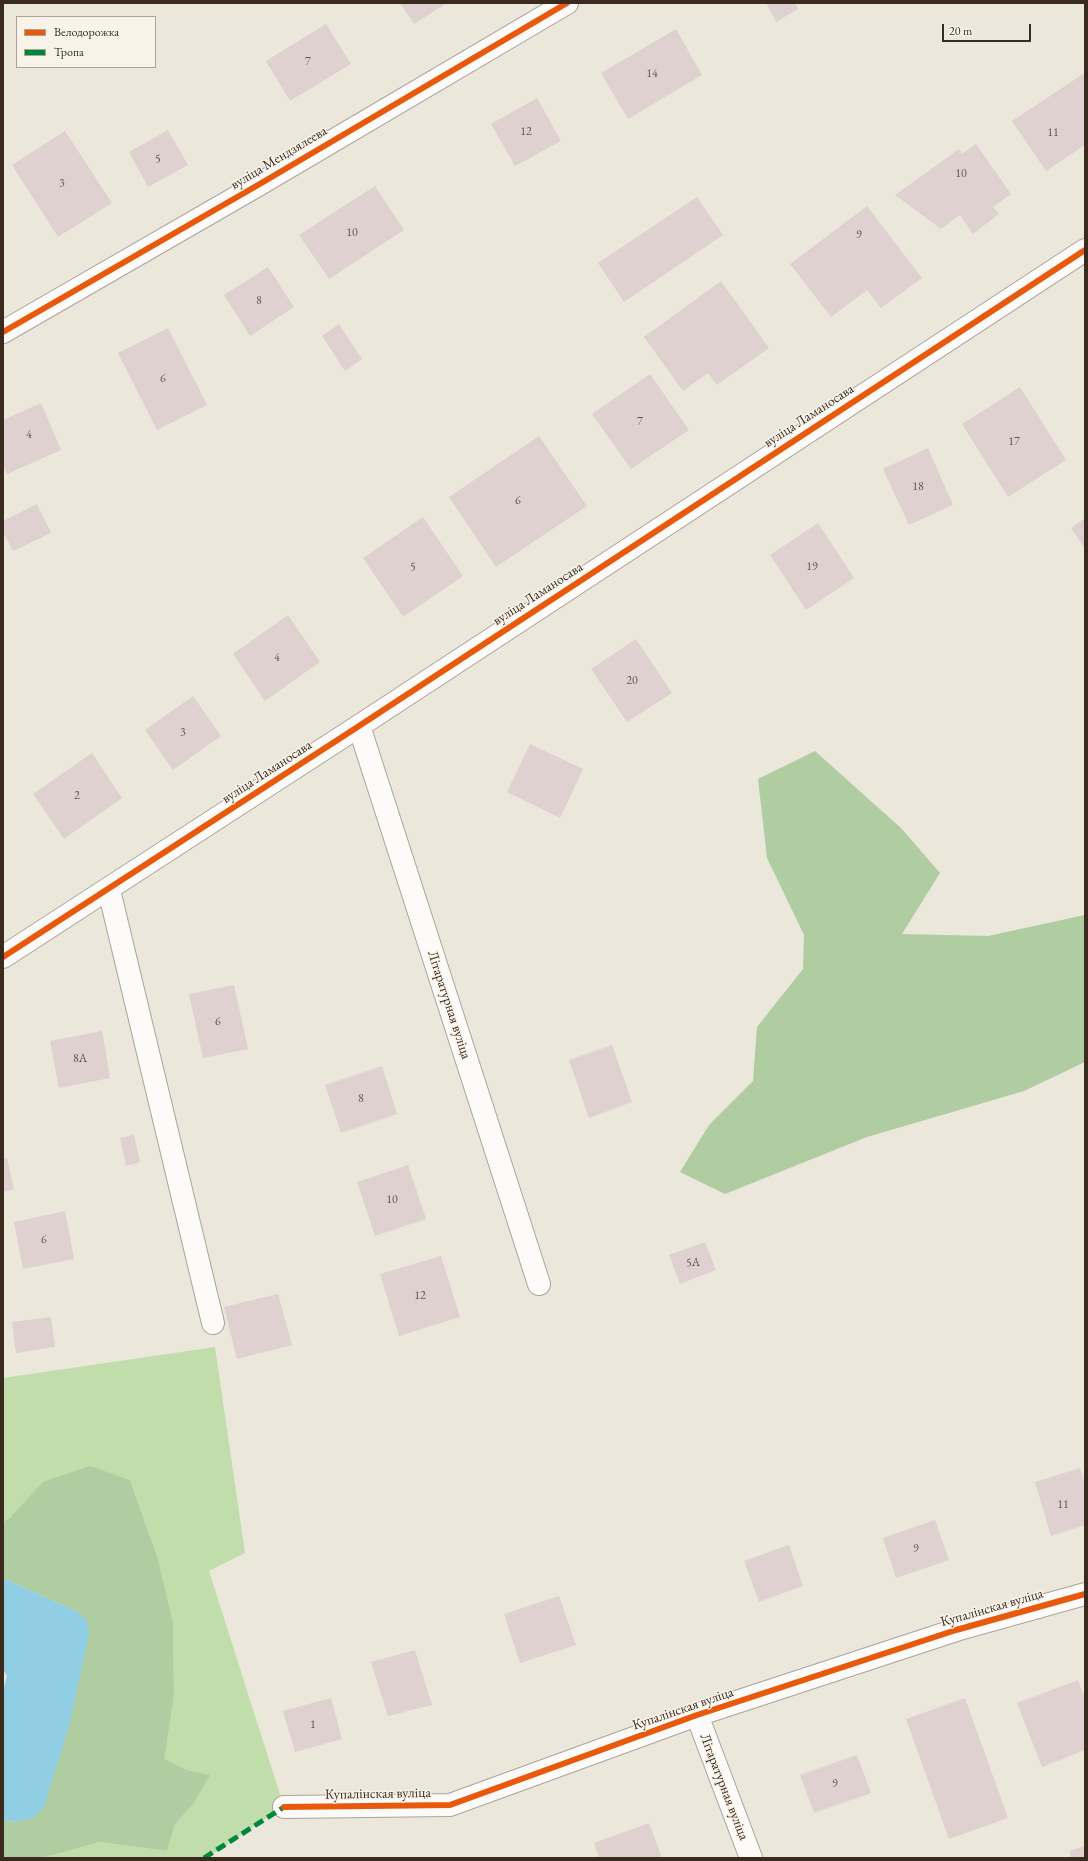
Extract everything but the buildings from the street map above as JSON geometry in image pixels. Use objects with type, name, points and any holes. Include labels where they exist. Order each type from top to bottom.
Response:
[{"type":"street","name":"вуліца Мендзялеева","points":[[3,332],[258,185],[567,3]]},
{"type":"street","name":"вуліца Ламаносава","points":[[3,957],[109,890],[1085,250]]},
{"type":"street","name":"Літаратурная вуліца","points":[[359,726],[538,1284]]},
{"type":"street","points":[[109,890],[213,1323]]},
{"type":"street","name":"Купалінская вуліца","points":[[284,1807],[450,1805],[697,1715],[956,1630],[1085,1594]]},
{"type":"street","name":"Літаратурная вуліца","points":[[697,1715],[751,1858]]},
{"type":"green space","points":[[815,751],[902,829],[940,873],[902,934],[988,936],[1085,915],[1085,1062],[1024,1091],[867,1137],[725,1194],[680,1172],[709,1125],[753,1081],[757,1027],[803,969],[804,935],[767,858],[758,779]]},
{"type":"green space","points":[[215,1347],[245,1553],[209,1571],[284,1807],[208,1857],[209,1858],[42,1858],[100,1842],[167,1851],[175,1824],[194,1803],[209,1775],[187,1770],[163,1759],[174,1695],[173,1622],[158,1559],[130,1480],[11,1517],[3,1522],[3,1378]]},
{"type":"green space","points":[[90,1466],[130,1480],[158,1559],[173,1622],[174,1695],[164,1759],[187,1770],[210,1775],[194,1803],[175,1824],[167,1851],[100,1842],[42,1858],[3,1858],[3,1820],[16,1822],[78,1612],[3,1578],[3,1522],[11,1517],[43,1482]]},
{"type":"water","points":[[3,1578],[78,1612],[87,1621],[89,1633],[70,1723],[44,1807],[33,1818],[16,1822],[3,1820],[3,1691],[7,1676],[3,1670]]},
{"type":"marked path","points":[[204,1858],[284,1807]]},
{"type":"cycle path","points":[[3,332],[258,185],[567,3]]},
{"type":"cycle path","points":[[3,957],[359,726],[1085,250]]},
{"type":"cycle path","points":[[284,1807],[450,1805],[697,1715],[956,1630],[1085,1594]]}]
